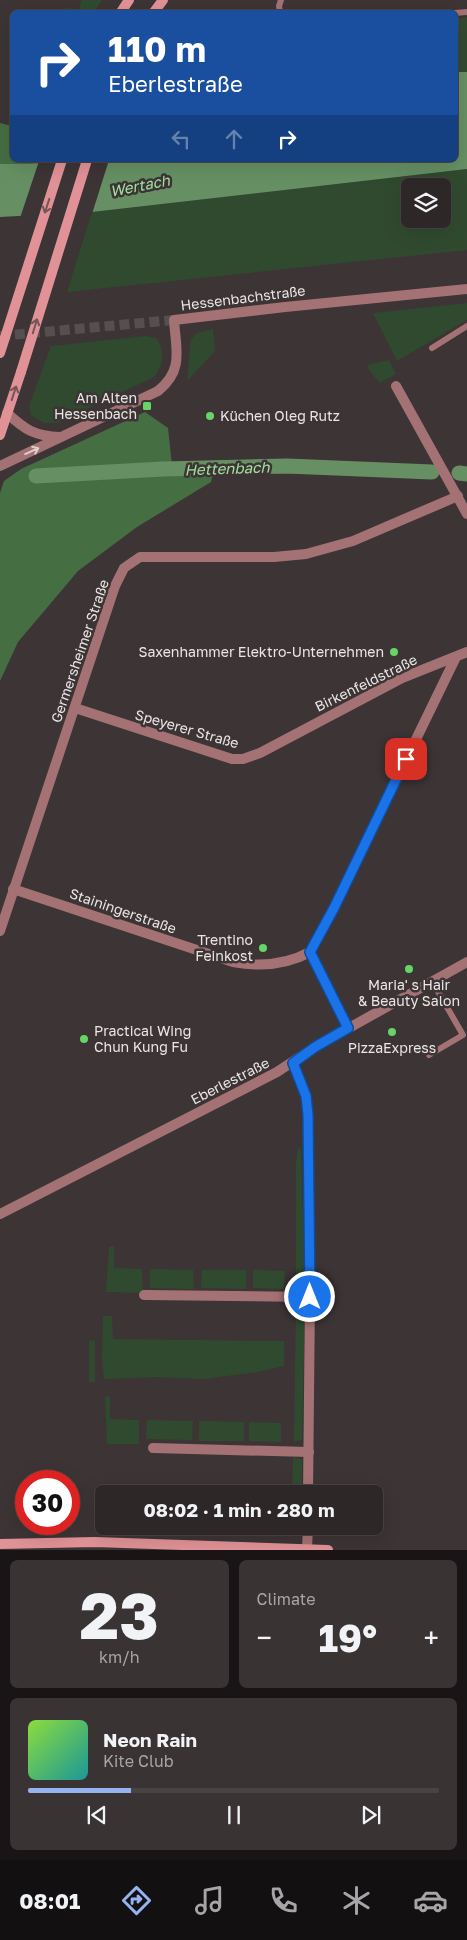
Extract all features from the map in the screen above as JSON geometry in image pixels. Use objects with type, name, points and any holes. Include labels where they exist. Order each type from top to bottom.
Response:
[{"type":"main road","points":[[0,353],[61,162]]},
{"type":"main road","points":[[0,435],[86,162]]},
{"type":"main road","points":[[0,1544],[95,1542],[328,1550]]},
{"type":"street","name":"Hessenbachstraße","points":[[0,466],[143,400],[169,382],[175,371],[174,320],[467,289]]},
{"type":"street","points":[[396,386],[467,514]]},
{"type":"street","points":[[7,413],[30,432],[63,437]]},
{"type":"street","name":"Germersheimer Straße","points":[[0,931],[115,586],[124,568],[140,557],[274,557],[306,554],[352,541],[458,496]]},
{"type":"street","name":"Birkenfeldstraße","points":[[315,724],[402,678],[467,652]]},
{"type":"street","points":[[348,1028],[310,952],[334,908],[456,657]]},
{"type":"street","name":"Speyerer Straße","points":[[75,708],[232,759],[243,759],[260,754],[315,724]]},
{"type":"street","name":"Stainingerstraße","points":[[13,889],[233,962],[252,965],[282,963],[310,952]]},
{"type":"street","name":"Eberlestraße","points":[[0,1214],[293,1063],[315,1047],[467,962]]},
{"type":"street","points":[[293,1063],[306,1096],[308,1115],[310,1297],[308,1485]]},
{"type":"street","points":[[144,1295],[310,1297]]},
{"type":"street","points":[[153,1448],[309,1452]]},
{"type":"street","points":[[307,1549],[308,1535]]},
{"type":"lane","points":[[461,13],[467,6]]},
{"type":"lane","points":[[432,348],[467,326]]},
{"type":"lane","points":[[429,1055],[464,1035],[432,981]]},
{"type":"shaded area","points":[[81,0],[102,0],[95,10],[79,10]]},
{"type":"shaded area","points":[[467,17],[467,72],[458,72],[458,18]]},
{"type":"shaded area","points":[[0,123],[10,126],[10,162],[38,162],[38,164],[0,164]]},
{"type":"shaded area","points":[[467,169],[467,250],[67,292],[92,212]]},
{"type":"shaded area","points":[[467,303],[467,320],[397,361],[373,313]]},
{"type":"shaded area","points":[[213,329],[215,351],[187,379],[191,339],[197,333]]},
{"type":"shaded area","points":[[146,336],[156,338],[162,353],[160,368],[154,377],[57,423],[44,423],[31,415],[29,406],[51,346]]},
{"type":"shaded area","points":[[389,360],[396,374],[380,383],[369,370],[368,365]]},
{"type":"shaded area","points":[[145,412],[168,428],[173,475],[213,474],[211,482],[137,527],[78,571],[18,642],[0,681],[0,493],[4,481],[21,469]]},
{"type":"shaded area","points":[[298,1147],[301,1150],[305,1288],[303,1290],[296,1289],[296,1164]]},
{"type":"shaded area","points":[[114,1246],[114,1268],[142,1269],[143,1293],[106,1292],[109,1247]]},
{"type":"shaded area","points":[[150,1269],[193,1270],[194,1289],[150,1288]]},
{"type":"shaded area","points":[[202,1270],[246,1270],[246,1289],[201,1288]]},
{"type":"shaded area","points":[[253,1270],[285,1271],[284,1289],[253,1288]]},
{"type":"shaded area","points":[[296,1303],[303,1303],[305,1307],[302,1440],[294,1442]]},
{"type":"shaded area","points":[[103,1316],[112,1316],[113,1339],[284,1341],[284,1366],[257,1372],[203,1379],[156,1377],[104,1379],[102,1359]]},
{"type":"shaded area","points":[[89,1340],[95,1341],[95,1382],[89,1382]]},
{"type":"shaded area","points":[[110,1396],[110,1419],[139,1420],[139,1444],[107,1444],[105,1397]]},
{"type":"shaded area","points":[[147,1420],[193,1421],[192,1440],[146,1439]]},
{"type":"shaded area","points":[[199,1421],[244,1422],[244,1441],[199,1441]]},
{"type":"shaded area","points":[[249,1422],[281,1423],[281,1442],[249,1441]]},
{"type":"shaded area","points":[[293,1457],[302,1459],[302,1485],[292,1485]]},
{"type":"water","name":"Wertach","points":[[458,72],[467,72],[467,169],[92,212],[0,217],[0,164],[55,162],[458,162]]},
{"type":"pier","points":[[39,162],[108,162],[92,214],[20,218]]},
{"type":"waterway","name":"Hettenbach","points":[[36,476],[163,469],[287,466],[432,472]]},
{"type":"waterway","points":[[459,473],[467,474]]},
{"type":"tunnel","points":[[0,336],[174,320]]},
{"type":"place","name":"Am Alten Hessenbach","points":[[147,406]]},
{"type":"place","name":"Küchen Oleg Rutz","points":[[210,416]]},
{"type":"place","name":"Saxenhammer Elektro-Unternehmen","points":[[394,652]]},
{"type":"place","name":"Trentino Feinkost","points":[[263,948]]},
{"type":"place","name":"Maria' s Hair & Beauty Salon","points":[[409,969]]},
{"type":"place","name":"PizzaExpress","points":[[392,1032]]},
{"type":"place","name":"Practical Wing Chun Kung Fu","points":[[84,1039]]},
{"type":"route","points":[[310,1297],[308,1115],[306,1096],[293,1063],[315,1047],[348,1028],[310,952],[334,908],[406,759]]}]
